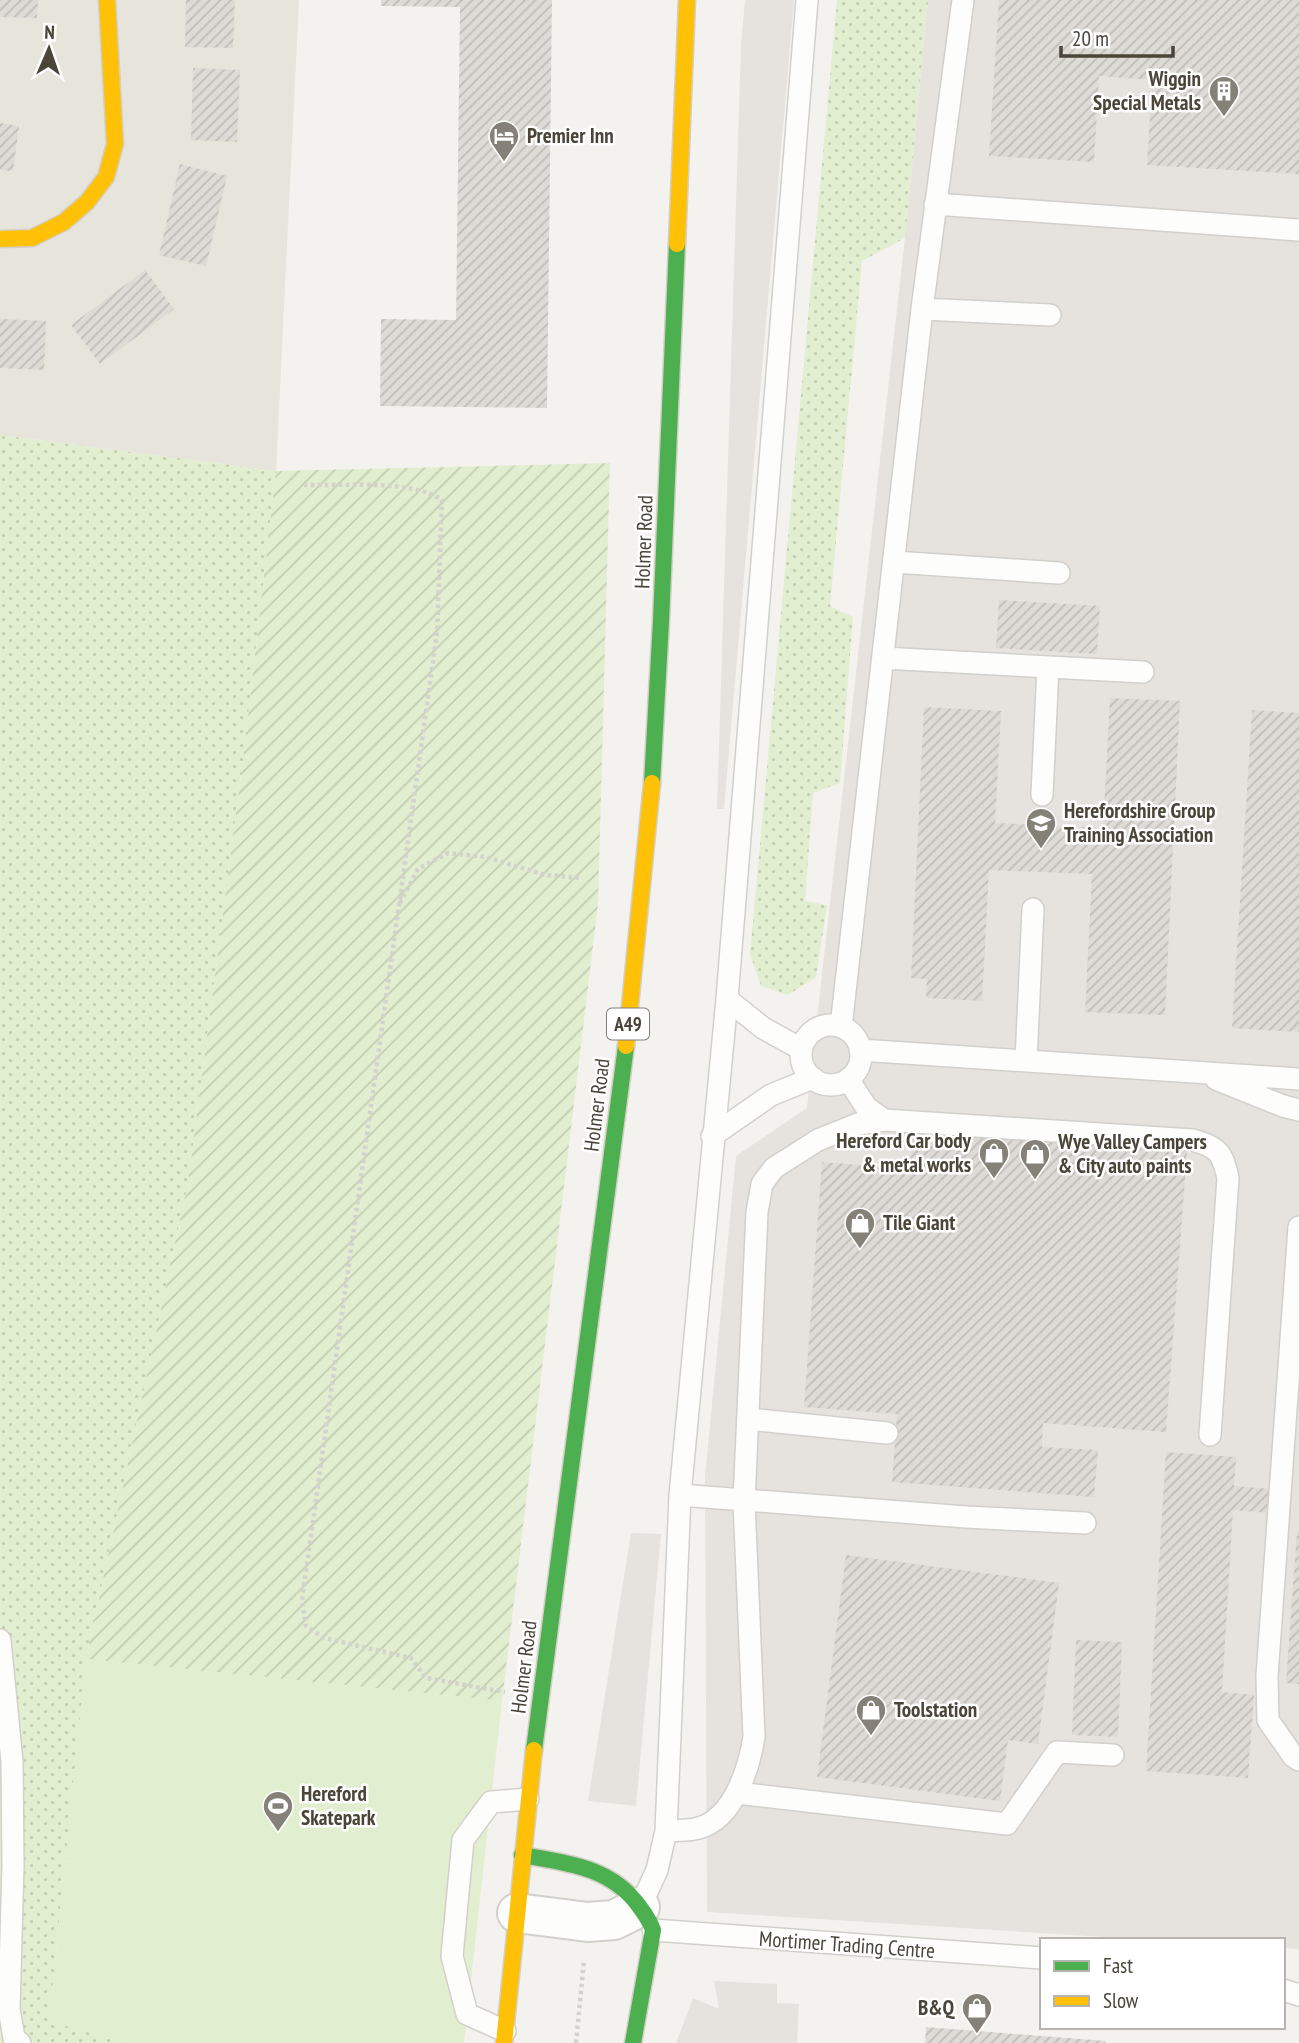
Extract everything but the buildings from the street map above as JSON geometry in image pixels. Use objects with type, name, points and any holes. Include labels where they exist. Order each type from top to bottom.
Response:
[{"type":"main road","points":[[0,239],[32,238],[64,222],[87,202],[106,177],[115,144],[107,0]]},
{"type":"main road","name":"Holmer Road","points":[[505,2037],[528,1799],[624,1061],[654,754],[687,0]]},
{"type":"main road","points":[[522,1855],[603,1874],[621,1885],[647,1919],[633,2043]]},
{"type":"street","points":[[517,1913],[588,1922],[647,1919]]},
{"type":"lane","points":[[647,1919],[666,1831],[680,1495],[727,999],[807,0]]},
{"type":"lane","points":[[841,1027],[922,309],[963,0]]},
{"type":"lane","points":[[935,204],[1299,230]]},
{"type":"lane","points":[[922,309],[1050,315]]},
{"type":"lane","points":[[894,562],[1059,573]]},
{"type":"lane","points":[[883,658],[1143,672]]},
{"type":"lane","points":[[1042,795],[1048,667]]},
{"type":"lane","points":[[1026,1061],[1033,909]]},
{"type":"lane","points":[[727,999],[764,1028],[801,1049]]},
{"type":"lane","points":[[827,1025],[841,1027],[850,1032],[860,1050],[857,1068],[848,1079],[831,1085],[813,1079],[801,1060],[801,1049],[805,1039],[817,1028],[827,1025]]},
{"type":"lane","points":[[860,1050],[1299,1079]]},
{"type":"lane","points":[[1123,1068],[1213,1078],[1299,1110]]},
{"type":"lane","points":[[712,1136],[772,1095],[813,1079]]},
{"type":"lane","points":[[848,1079],[866,1107],[884,1120]]},
{"type":"lane","points":[[666,1831],[700,1828],[719,1817],[737,1793],[749,1768],[754,1737],[744,1501],[757,1212],[762,1184],[774,1168],[818,1140],[858,1124],[884,1120],[1193,1140],[1214,1146],[1223,1158],[1228,1178],[1210,1435]]},
{"type":"lane","points":[[1299,1227],[1267,1676],[1268,1720],[1293,1756],[1299,1760]]},
{"type":"lane","points":[[748,1419],[887,1433]]},
{"type":"lane","points":[[680,1495],[966,1517],[1085,1523]]},
{"type":"lane","points":[[0,1640],[12,1762],[13,1865],[9,2010],[14,2038],[20,2043]]},
{"type":"lane","points":[[737,1793],[1007,1824],[1057,1752],[1113,1755]]},
{"type":"lane","points":[[505,2037],[467,2014],[452,1956],[463,1840],[491,1802],[528,1799]]},
{"type":"lane","name":"Mortimer Trading Centre","points":[[647,1919],[1040,1958]]},
{"type":"path","points":[[304,485],[411,487],[430,492],[442,499],[437,633],[302,1600],[306,1626],[324,1638],[411,1658],[426,1678],[541,1698]]},
{"type":"path","points":[[398,906],[418,869],[448,853],[486,857],[545,875],[582,878]]},
{"type":"path","points":[[576,2043],[588,1922]]},
{"type":"shaded area","points":[[0,0],[299,0],[276,471],[0,435]]},
{"type":"shaded area","points":[[745,0],[794,0],[724,809],[717,809],[741,45]]},
{"type":"shaded area","points":[[928,0],[1299,0],[1299,1949],[1285,1948],[1285,1938],[1120,1938],[707,1912],[705,1477],[736,1156],[807,1108],[905,238]]},
{"type":"shaded area","points":[[974,231],[1107,239],[1084,557],[975,546],[943,516],[955,334]]},
{"type":"shaded area","points":[[1113,241],[1299,256],[1299,697],[1187,688],[1090,575]]},
{"type":"shaded area","points":[[631,1533],[661,1534],[636,1806],[588,1801]]},
{"type":"shaded area","points":[[714,1981],[777,1984],[777,2003],[799,2004],[797,2043],[676,2043],[693,1998],[719,2009]]},
{"type":"green space","points":[[837,0],[928,0],[905,238],[862,261],[830,606],[853,617],[840,783],[813,793],[805,901],[827,905],[816,977],[788,995],[761,986],[750,954]]},
{"type":"green space","points":[[0,435],[276,471],[244,752],[188,1183],[86,1659],[49,2021],[125,2043],[0,2043]]},
{"type":"green space","points":[[610,463],[598,904],[502,1701],[86,1659],[188,1183],[244,752],[276,471]]},
{"type":"green space","name":"Hereford Skatepark","points":[[86,1659],[502,1701],[464,2043],[125,2043],[49,2021]]},
{"type":"traffic: fast","points":[[652,783],[677,244]]},
{"type":"traffic: fast","points":[[534,1750],[626,1046]]},
{"type":"traffic: fast","points":[[522,1855],[571,1864],[602,1875],[628,1893],[647,1918],[653,1930],[633,2043]]},
{"type":"traffic: slow","points":[[0,239],[32,238],[64,222],[87,202],[106,177],[115,144],[107,0]]},
{"type":"traffic: slow","points":[[677,244],[687,0]]},
{"type":"traffic: slow","points":[[626,1046],[652,783]]},
{"type":"traffic: slow","points":[[504,2043],[534,1750]]},
{"type":"place","name":"Wiggin Special Metals","points":[[1224,118]]},
{"type":"place","name":"Premier Inn","points":[[504,163]]},
{"type":"place","name":"Herefordshire Group Training Association","points":[[1041,850]]},
{"type":"place","name":"Hereford Car body & metal works","points":[[994,1180]]},
{"type":"place","name":"Wye Valley Campers & City auto paints","points":[[1035,1181]]},
{"type":"place","name":"Tile Giant","points":[[860,1250]]},
{"type":"place","name":"Toolstation","points":[[871,1737]]},
{"type":"place","name":"Hereford Skatepark","points":[[278,1833]]},
{"type":"place","name":"B&Q","points":[[977,2035]]}]
